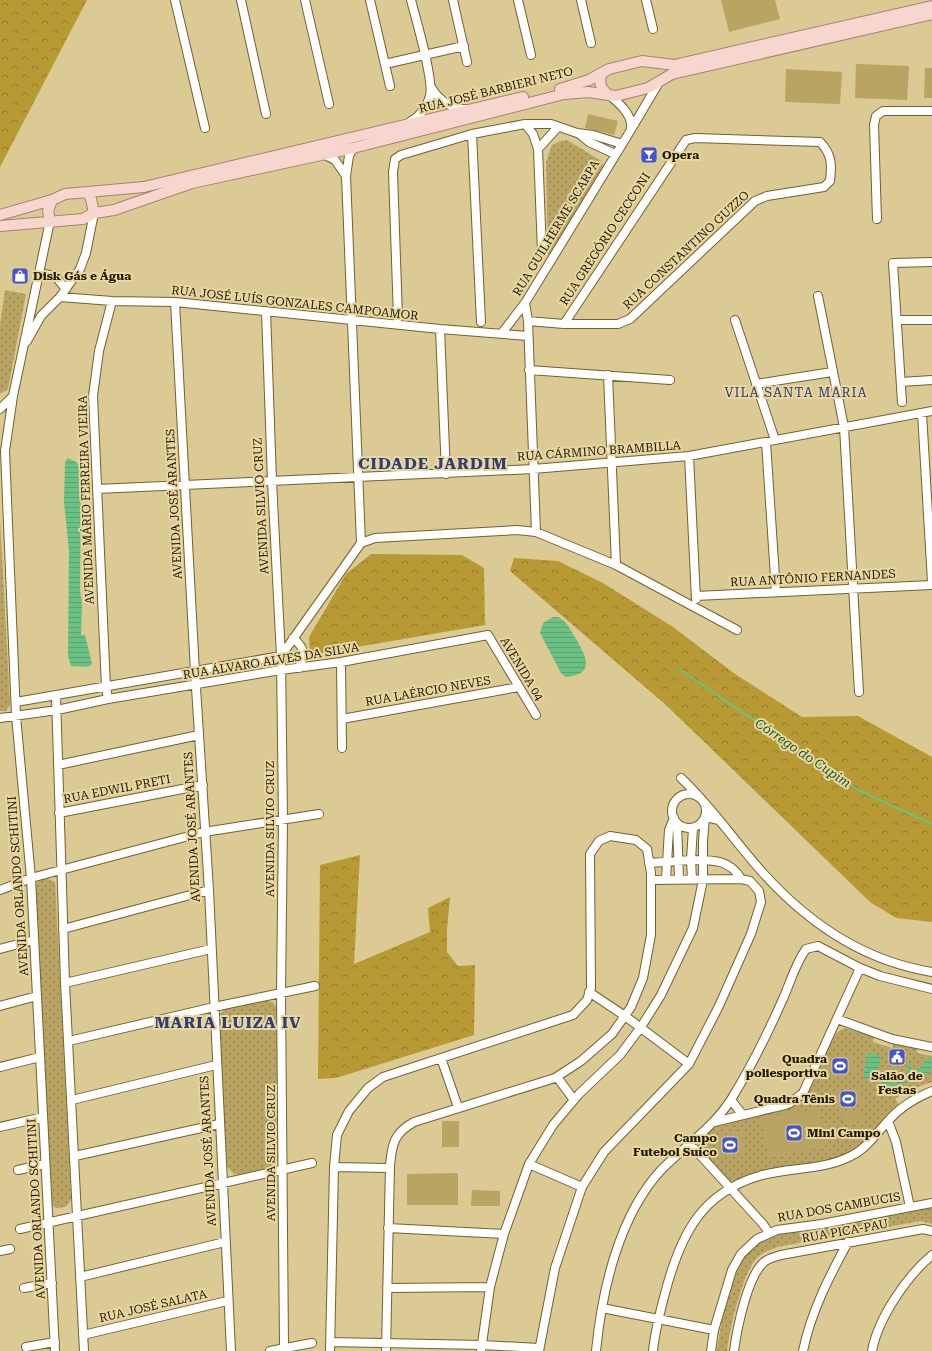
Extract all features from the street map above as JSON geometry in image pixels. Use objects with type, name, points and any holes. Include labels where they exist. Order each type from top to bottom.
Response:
[{"type":"main road","name":"RUA JOSÉ BARBIERI NETO","points":[[52,200],[65,194],[77,192],[88,193],[144,187],[405,126],[469,109],[564,88],[610,69],[635,63],[651,62],[674,64],[932,6]]},
{"type":"main road","name":"RUA JOSÉ BARBIERI NETO","points":[[50,221],[83,219],[94,213],[114,210],[192,184],[325,155],[564,94],[588,92],[609,95],[622,94],[658,84],[672,74],[932,14]]},
{"type":"main road","points":[[651,62],[657,70],[658,84]]},
{"type":"main road","points":[[602,73],[601,86],[603,91],[609,95]]},
{"type":"main road","points":[[88,193],[91,198],[94,213]]},
{"type":"main road","points":[[0,215],[52,200]]},
{"type":"main road","points":[[0,226],[50,221],[48,211],[52,200]]},
{"type":"street","points":[[176,0],[205,128]]},
{"type":"street","points":[[241,0],[266,114]]},
{"type":"street","points":[[305,0],[329,104]]},
{"type":"street","points":[[370,0],[390,86]]},
{"type":"street","points":[[411,0],[431,86],[435,94],[448,105],[459,109],[469,109]]},
{"type":"street","points":[[452,0],[467,62]]},
{"type":"street","points":[[518,0],[531,55]]},
{"type":"street","points":[[581,0],[591,43]]},
{"type":"street","points":[[646,0],[653,29]]},
{"type":"street","points":[[385,64],[464,46]]},
{"type":"street","name":"RUA GUILHERME SCARPA","points":[[502,333],[525,303],[658,84]]},
{"type":"street","points":[[405,126],[417,118],[423,111],[430,96],[431,86]]},
{"type":"street","points":[[609,95],[628,115],[631,123],[629,133]]},
{"type":"street","points":[[877,219],[874,125],[876,116],[883,111],[932,111]]},
{"type":"street","points":[[525,124],[533,134],[538,149],[542,252]]},
{"type":"street","points":[[398,318],[393,172],[395,159],[401,155],[472,134],[525,124],[551,124],[577,133],[593,135],[622,144]]},
{"type":"street","points":[[538,149],[558,126]]},
{"type":"street","points":[[577,133],[589,142],[615,154]]},
{"type":"street","points":[[472,134],[481,322]]},
{"type":"street","name":"RUA GREGÓRIO CECCONI","points":[[564,324],[686,140],[695,138],[820,142]]},
{"type":"street","name":"RUA CONSTANTINO GUZZO","points":[[528,321],[564,324],[618,324],[630,319],[755,201],[767,196],[824,187],[830,181],[830,156],[820,142]]},
{"type":"street","points":[[353,148],[348,156],[346,176],[361,543]]},
{"type":"street","points":[[325,155],[335,160],[346,176]]},
{"type":"street","name":"AVENIDA ORLANDO SCHITINI","points":[[23,349],[42,316],[60,297],[80,269],[86,253],[94,213]]},
{"type":"street","name":"AVENIDA ORLANDO SCHITINI","points":[[50,221],[13,396],[5,444],[5,462],[16,716],[31,878],[55,1351]]},
{"type":"street","points":[[902,402],[892,263],[932,262]]},
{"type":"street","points":[[38,273],[55,276],[66,289]]},
{"type":"street","points":[[818,296],[844,427],[855,589],[859,692]]},
{"type":"street","name":"RUA JOSÉ LUÍS GONZALES CAMPOAMOR","points":[[60,297],[112,301],[175,302],[440,329],[528,336]]},
{"type":"street","name":"AVENIDA MÁRIO FERREIRA VIEIRA","points":[[108,699],[106,687],[93,396],[100,351],[112,301]]},
{"type":"street","name":"AVENIDA JOSÉ ARANTES","points":[[175,302],[195,672],[203,785],[204,832],[214,1007],[230,1351]]},
{"type":"street","points":[[525,303],[528,321],[536,532]]},
{"type":"street","points":[[31,310],[42,316]]},
{"type":"street","name":"AVENIDA SILVIO CRUZ","points":[[266,311],[272,482],[281,656],[283,821],[281,993],[284,1348]]},
{"type":"street","points":[[735,320],[775,440]]},
{"type":"street","points":[[896,320],[932,320]]},
{"type":"street","points":[[440,329],[446,474]]},
{"type":"street","points":[[529,370],[670,380]]},
{"type":"street","points":[[756,384],[832,372]]},
{"type":"street","points":[[608,375],[616,565]]},
{"type":"street","points":[[901,382],[932,380]]},
{"type":"street","points":[[0,409],[13,396]]},
{"type":"street","name":"RUA CÁRMINO BRAMBILLA","points":[[97,489],[446,474],[533,469],[689,456],[932,411]]},
{"type":"street","points":[[922,413],[932,582]]},
{"type":"street","points":[[766,442],[776,592]]},
{"type":"street","points":[[0,450],[5,462]]},
{"type":"street","points":[[689,456],[696,608]]},
{"type":"street","points":[[16,702],[281,656],[361,543],[375,538],[517,530],[536,532],[616,565],[737,630]]},
{"type":"street","name":"RUA ANTÔNIO FERNANDES","points":[[696,596],[932,585]]},
{"type":"street","name":"RUA ÁLVARO ALVES DA SILVA","points":[[0,718],[57,710],[108,699],[281,670],[341,662],[488,635]]},
{"type":"street","name":"AVENIDA 04","points":[[488,635],[536,715]]},
{"type":"street","points":[[293,638],[301,644],[303,651],[299,668]]},
{"type":"street","points":[[341,662],[342,748]]},
{"type":"street","name":"RUA LAÉRCIO NEVES","points":[[342,719],[519,687]]},
{"type":"street","points":[[56,696],[63,929],[84,1351]]},
{"type":"street","points":[[58,765],[199,735]]},
{"type":"street","points":[[683,795],[685,786],[682,778],[762,872],[793,905],[815,922],[857,949],[901,965],[932,972]]},
{"type":"street","name":"RUA EDWIL PRETI","points":[[59,813],[203,785]]},
{"type":"street","points":[[481,1348],[490,1287],[504,1234],[529,1164],[553,1125],[574,1100],[620,1055],[642,1027],[661,995],[692,928],[703,880],[703,841],[706,812],[703,801],[694,795],[683,795],[678,798],[673,807],[678,842],[679,879]]},
{"type":"street","points":[[0,890],[31,878],[204,832],[283,821],[319,814]]},
{"type":"street","points":[[705,817],[719,820]]},
{"type":"street","points":[[675,821],[687,828],[693,828],[698,826],[705,817]]},
{"type":"street","points":[[666,880],[669,830],[675,821]]},
{"type":"street","points":[[692,879],[691,860],[693,828]]},
{"type":"street","points":[[386,1348],[388,1228],[392,1145],[398,1134],[405,1127],[414,1122],[557,1077],[580,1061],[612,1034],[631,1007],[643,978],[650,935],[651,880],[647,849],[636,840],[610,836],[598,841],[590,854],[590,992],[587,1000],[573,1015],[383,1077],[368,1088],[349,1111],[337,1135],[334,1167],[330,1347],[386,1348],[481,1348],[539,1350],[555,1268],[582,1187],[604,1152],[689,1064],[722,999],[751,934],[761,902],[760,891],[750,881],[741,879],[651,880]]},
{"type":"street","points":[[649,863],[678,860],[723,862],[736,869],[741,879]]},
{"type":"street","points":[[63,929],[208,890]]},
{"type":"street","points":[[0,949],[34,940]]},
{"type":"street","points":[[596,1351],[602,1308],[617,1252],[625,1229],[642,1195],[663,1169],[714,1122],[731,1100],[760,1048],[803,954],[810,947],[818,946],[860,968],[880,976],[932,989]]},
{"type":"street","points":[[66,983],[211,949]]},
{"type":"street","points":[[714,1122],[742,1114],[785,1105],[803,1093],[860,968]]},
{"type":"street","points":[[69,1041],[214,1007],[315,986]]},
{"type":"street","points":[[590,992],[642,1027],[689,1064]]},
{"type":"street","points":[[0,1006],[37,996]]},
{"type":"street","points":[[837,1019],[887,1037],[932,1047]]},
{"type":"street","points":[[0,1068],[40,1057]]},
{"type":"street","points":[[441,1058],[458,1107]]},
{"type":"street","points":[[72,1100],[216,1065]]},
{"type":"street","points":[[557,1077],[574,1100]]},
{"type":"street","points":[[653,1351],[658,1319],[673,1266],[687,1232],[707,1205],[729,1188],[760,1176],[824,1165],[847,1158],[866,1146],[888,1120],[913,1100],[932,1090]]},
{"type":"street","points":[[731,1100],[742,1114]]},
{"type":"street","points":[[0,1127],[43,1116]]},
{"type":"street","points":[[888,1120],[896,1142],[910,1207]]},
{"type":"street","points":[[75,1156],[219,1124]]},
{"type":"street","points":[[690,1144],[763,1224],[769,1233]]},
{"type":"street","points":[[20,1229],[312,1163]]},
{"type":"street","points":[[18,1170],[45,1164]]},
{"type":"street","points":[[529,1164],[582,1187]]},
{"type":"street","points":[[334,1167],[390,1168]]},
{"type":"street","name":"RUA DOS CAMBUCIS","points":[[711,1351],[714,1330],[732,1270],[748,1246],[769,1233],[932,1203]]},
{"type":"street","points":[[388,1228],[504,1234]]},
{"type":"street","name":"RUA PICA-PAU","points":[[734,1351],[741,1314],[755,1276],[764,1262],[774,1257],[848,1242],[923,1229],[932,1231]]},
{"type":"street","points":[[80,1277],[225,1242]]},
{"type":"street","points":[[803,1351],[815,1309],[848,1242]]},
{"type":"street","points":[[0,1251],[10,1249]]},
{"type":"street","points":[[872,1351],[878,1332],[890,1307],[916,1270],[932,1255]]},
{"type":"street","points":[[24,1288],[52,1283]]},
{"type":"street","points":[[387,1288],[490,1287]]},
{"type":"street","name":"RUA JOSÉ SALATA","points":[[83,1335],[227,1301]]},
{"type":"street","points":[[602,1308],[714,1330]]},
{"type":"street","points":[[26,1347],[55,1342]]},
{"type":"street","points":[[270,1351],[312,1343]]},
{"type":"shaded area","points":[[721,0],[775,0],[780,19],[729,32]]},
{"type":"shaded area","points":[[856,64],[909,66],[907,100],[855,98]]},
{"type":"shaded area","points":[[925,68],[932,68],[932,98],[924,98]]},
{"type":"shaded area","points":[[786,69],[842,72],[840,104],[785,102]]},
{"type":"shaded area","points":[[588,114],[618,121],[614,135],[585,128]]},
{"type":"shaded area","points":[[567,140],[600,160],[603,165],[603,170],[548,261],[546,162],[552,145]]},
{"type":"shaded area","points":[[5,290],[26,294],[8,389],[0,394],[0,325]]},
{"type":"shaded area","points":[[68,458],[76,462],[81,467],[81,635],[85,635],[92,664],[88,667],[71,666],[68,656],[69,551],[64,502],[65,462]]},
{"type":"shaded area","points":[[0,519],[10,705],[6,711],[0,711]]},
{"type":"shaded area","points":[[553,617],[558,617],[566,624],[583,651],[586,663],[585,668],[582,672],[576,675],[566,677],[561,673],[540,633],[543,623]]},
{"type":"shaded area","points":[[46,878],[55,882],[71,1198],[68,1205],[59,1208],[56,1208],[52,1204],[35,889],[37,882]]},
{"type":"shaded area","points":[[265,1000],[273,1002],[277,1008],[279,1158],[272,1166],[266,1169],[253,1173],[234,1174],[226,1166],[218,1017],[225,1008]]},
{"type":"shaded area","points":[[845,1028],[874,1037],[873,1042],[892,1048],[894,1043],[917,1048],[917,1053],[932,1056],[932,1082],[912,1089],[895,1099],[899,1104],[864,1141],[840,1158],[735,1182],[729,1181],[697,1148],[698,1140],[726,1121],[739,1117],[785,1110],[800,1102],[807,1095],[812,1085],[831,1040],[837,1033]]},
{"type":"shaded area","points":[[867,1053],[881,1055],[876,1081],[863,1078]]},
{"type":"shaded area","name":"Quadra poliesportiva","points":[[852,1056],[855,1071],[828,1076],[825,1061]]},
{"type":"shaded area","points":[[932,1058],[931,1072],[927,1074],[918,1073],[901,1086],[892,1090],[882,1087],[881,1082],[893,1084],[906,1079],[908,1064],[912,1064],[911,1070],[919,1070],[926,1059]]},
{"type":"shaded area","name":"Quadra Tênis","points":[[860,1088],[863,1103],[836,1109],[833,1094]]},
{"type":"shaded area","name":"Mini Campo","points":[[819,1108],[826,1147],[768,1158],[761,1118]]},
{"type":"shaded area","points":[[862,1111],[864,1121],[844,1124],[842,1113]]},
{"type":"shaded area","points":[[442,1121],[459,1121],[459,1147],[442,1147]]},
{"type":"shaded area","name":"Campo Futebol Suíco","points":[[743,1131],[747,1153],[717,1158],[713,1136]]},
{"type":"shaded area","points":[[458,1173],[458,1205],[407,1205],[407,1174]]},
{"type":"shaded area","points":[[472,1190],[500,1191],[500,1206],[471,1206]]},
{"type":"shaded area","points":[[932,1207],[932,1224],[921,1221],[777,1247],[760,1255],[752,1264],[742,1287],[734,1315],[727,1351],[717,1351],[731,1284],[742,1260],[758,1243],[776,1235]]},
{"type":"green space","points":[[0,0],[87,0],[0,167]]},
{"type":"green space","points":[[371,554],[462,555],[484,568],[485,625],[310,655],[309,637],[346,574]]},
{"type":"green space","points":[[514,558],[558,561],[603,583],[673,627],[735,674],[802,717],[858,716],[932,757],[932,922],[896,918],[870,902],[666,705],[510,571]]},
{"type":"green space","points":[[360,855],[354,964],[430,932],[428,908],[450,897],[447,929],[447,952],[458,966],[475,965],[474,1035],[336,1078],[318,1079],[320,865]]},
{"type":"waterway","name":"Córrego do Cupim","points":[[680,670],[856,789],[932,824]]},
{"type":"place","name":"Opera","points":[[649,155]]},
{"type":"place","name":"Disk Gás e Água","points":[[20,276]]},
{"type":"place","name":"Salão de Festas","points":[[897,1057]]},
{"type":"place","name":"Quadra poliesportiva","points":[[840,1066]]},
{"type":"place","name":"Quadra Tênis","points":[[848,1099]]},
{"type":"place","name":"Mini Campo","points":[[794,1133]]},
{"type":"place","name":"Campo Futebol Suíco","points":[[730,1145]]},
{"type":"district","name":"VILA SANTA MARIA","points":[[796,392]]},
{"type":"district","name":"CIDADE JARDIM","points":[[433,463]]},
{"type":"district","name":"MARIA LUIZA IV","points":[[228,1022]]}]
